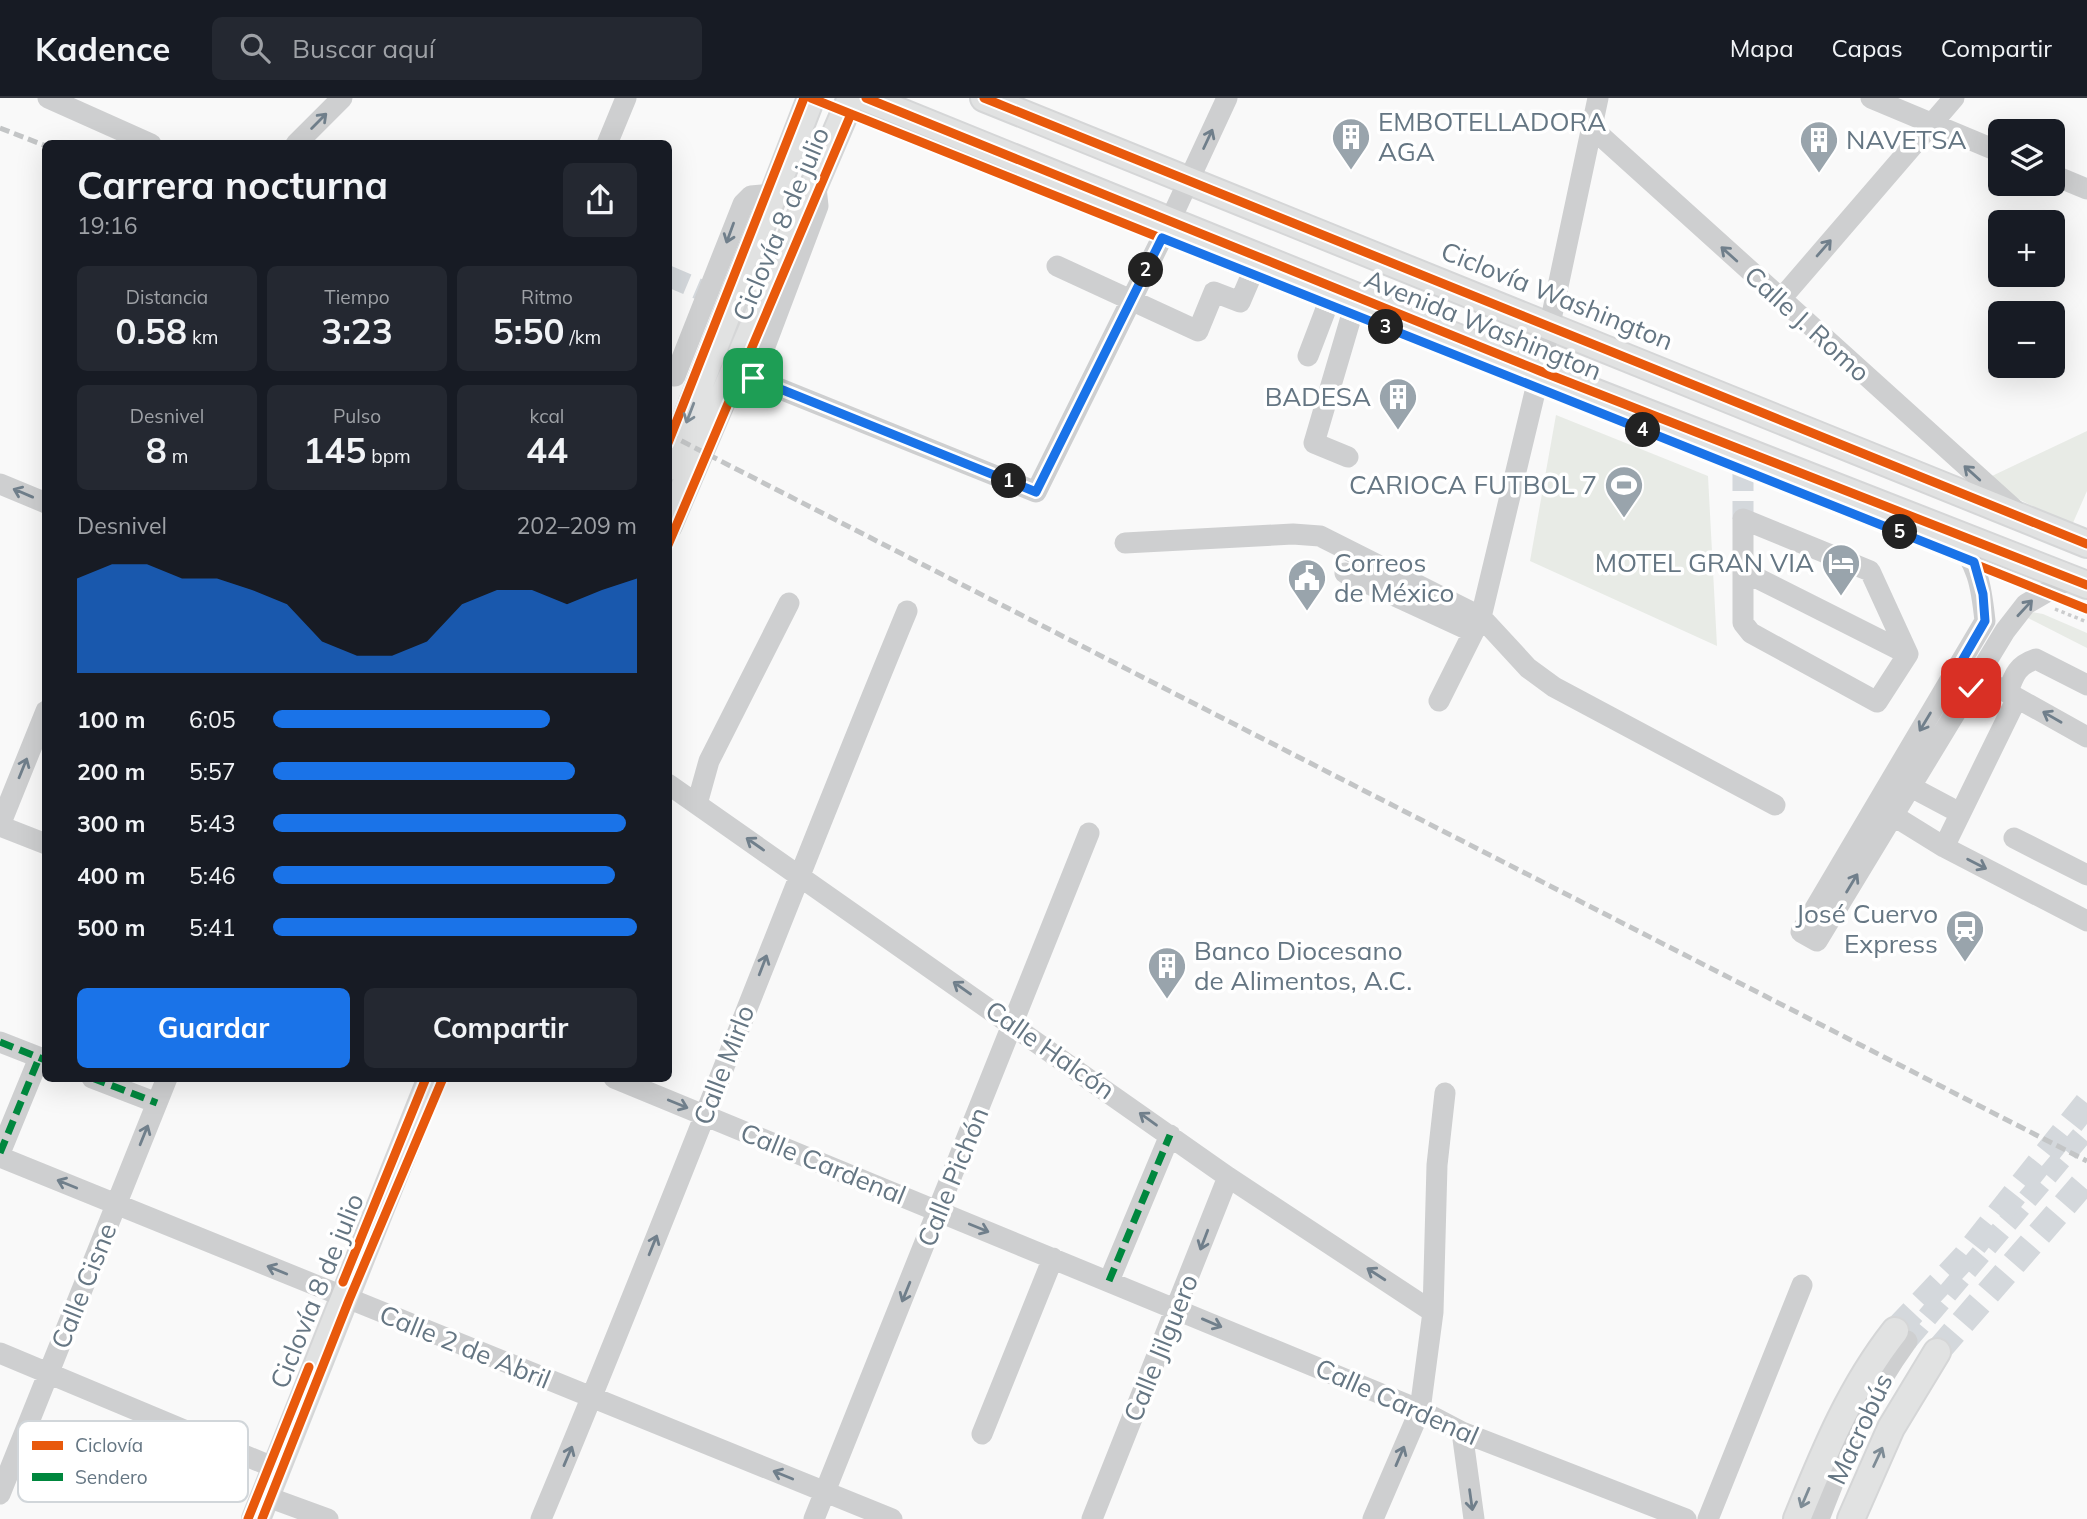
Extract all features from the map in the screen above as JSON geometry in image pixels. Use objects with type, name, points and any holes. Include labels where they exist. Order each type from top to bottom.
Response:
[{"type":"main road","points":[[672,456],[811,98]]},
{"type":"main road","points":[[672,515],[850,98]]},
{"type":"main road","name":"Avenida Washington","points":[[866,98],[1540,371],[1746,462],[2079,581]]},
{"type":"main road","name":"Avenida Washington","points":[[984,98],[2087,543]]},
{"type":"main road","points":[[2079,581],[2087,543]]},
{"type":"main road","points":[[260,1507],[430,1082]]},
{"type":"main road","points":[[1797,1519],[1846,1405],[1868,1366],[1914,1342]]},
{"type":"main road","points":[[1850,1519],[1891,1428],[1914,1342]]},
{"type":"street","points":[[48,98],[142,140]]},
{"type":"street","points":[[300,140],[342,98]]},
{"type":"street","points":[[609,140],[626,98]]},
{"type":"street","points":[[814,184],[818,206],[753,378],[1036,492],[1170,222],[1227,98]]},
{"type":"street","points":[[1439,701],[1477,624],[1540,371],[1598,98]]},
{"type":"street","points":[[1871,98],[1988,147]]},
{"type":"street","points":[[1780,300],[1954,98]]},
{"type":"street","name":"Calle J. Romo","points":[[1592,128],[2023,518]]},
{"type":"street","points":[[2065,179],[2087,189]]},
{"type":"street","points":[[672,375],[675,376],[743,204],[751,196],[772,194]]},
{"type":"street","points":[[1057,266],[1198,331],[1214,292],[1240,302],[1252,274]]},
{"type":"street","points":[[1308,356],[1345,293]]},
{"type":"street","points":[[1345,293],[1314,443],[1348,457]]},
{"type":"street","points":[[0,484],[42,501]]},
{"type":"street","points":[[1743,519],[1870,571],[1908,654],[1877,702],[1751,633],[1743,623],[1743,519]]},
{"type":"street","points":[[1953,534],[1972,557],[1978,571],[1985,621],[1959,666],[1885,810],[1816,942],[1801,932],[1885,810],[1911,787],[2005,631],[2026,604],[2079,581]]},
{"type":"street","points":[[1125,543],[1275,535],[1320,536],[1477,624],[1554,687],[1775,805]]},
{"type":"street","points":[[1743,571],[1908,654]]},
{"type":"street","points":[[1345,573],[1477,624]]},
{"type":"street","points":[[697,804],[709,761],[789,603]]},
{"type":"street","name":"Calle Mirlo","points":[[541,1519],[592,1399],[798,873],[906,611]]},
{"type":"street","points":[[1985,621],[2005,631]]},
{"type":"street","points":[[1944,847],[2012,695],[2014,674],[2023,664],[2036,659],[2087,685]]},
{"type":"street","points":[[1959,666],[2087,737]]},
{"type":"street","points":[[42,720],[0,825],[42,842]]},
{"type":"street","name":"Calle Halcón","points":[[672,787],[1015,1024],[1228,1177],[1433,1312]]},
{"type":"street","points":[[1911,787],[1960,813]]},
{"type":"street","points":[[1885,810],[1944,847],[2087,921]]},
{"type":"street","name":"Calle Pichón","points":[[814,1519],[1015,1024],[1089,833]]},
{"type":"street","points":[[2014,838],[2085,874]]},
{"type":"street","points":[[0,1042],[42,1059]]},
{"type":"street","name":"Calle 2 de Abril","points":[[42,1059],[0,1155],[344,1298],[892,1519]]},
{"type":"street","points":[[102,1082],[157,1103]]},
{"type":"street","name":"Calle Cisne","points":[[29,1421],[165,1082]]},
{"type":"street","name":"Calle Cardenal","points":[[624,1082],[1420,1410],[1462,1432],[1686,1519]]},
{"type":"street","points":[[1373,1519],[1420,1410],[1433,1312],[1436,1190],[1445,1093]]},
{"type":"street","points":[[1109,1281],[1170,1135]]},
{"type":"street","name":"Calle Jilguero","points":[[1092,1519],[1228,1177]]},
{"type":"street","points":[[982,1434],[1053,1258]]},
{"type":"street","points":[[1708,1519],[1802,1285]]},
{"type":"street","name":"Macrobús","points":[[1819,1519],[1872,1393],[1914,1342]]},
{"type":"street","name":"Macrobús","points":[[1828,1519],[1858,1442],[1887,1383],[1914,1342]]},
{"type":"street","points":[[0,1353],[163,1421]]},
{"type":"street","points":[[1462,1432],[1474,1519]]},
{"type":"street","name":"Calle Cisne","points":[[0,1494],[18,1449]]},
{"type":"street","points":[[248,1457],[275,1468]]},
{"type":"street","points":[[260,1507],[328,1519]]},
{"type":"path","points":[[2054,609],[2087,622]]},
{"type":"shaded area","name":"CARIOCA FUTBOL 7","points":[[1556,415],[1708,476],[1717,646],[1530,561]]},
{"type":"shaded area","points":[[2087,431],[2087,491],[2072,525],[2016,498],[1992,476]]},
{"type":"shaded area","points":[[2032,612],[2087,633],[2087,648],[2024,616]]},
{"type":"tunnel","points":[[672,278],[708,293]]},
{"type":"tunnel","points":[[1743,470],[1743,519]]},
{"type":"tunnel","points":[[1895,1331],[1964,1258],[2087,1103]]},
{"type":"tunnel","points":[[1907,1341],[2087,1129]]},
{"type":"tunnel","points":[[1937,1352],[2087,1179]]},
{"type":"railway","points":[[0,128],[42,144]]},
{"type":"railway","points":[[672,436],[2087,1161]]},
{"type":"marked path","points":[[0,1042],[42,1059]]},
{"type":"marked path","points":[[0,1153],[39,1058]]},
{"type":"marked path","points":[[102,1082],[157,1103]]},
{"type":"marked path","points":[[1109,1281],[1170,1135]]},
{"type":"cycle path","name":"Ciclovía 8 de julio","points":[[672,433],[804,98]]},
{"type":"cycle path","points":[[811,98],[2087,609]]},
{"type":"cycle path","points":[[866,98],[1540,371],[2087,585]]},
{"type":"cycle path","points":[[984,98],[2087,544]]},
{"type":"cycle path","name":"Ciclovía 8 de julio","points":[[672,536],[851,114]]},
{"type":"cycle path","name":"Ciclovía 8 de julio","points":[[343,1282],[424,1082]]},
{"type":"cycle path","points":[[262,1519],[349,1300],[441,1082]]},
{"type":"cycle path","name":"Ciclovía 8 de julio","points":[[248,1519],[309,1367]]},
{"type":"place","name":"EMBOTELLADORA AGA","points":[[1351,171]]},
{"type":"place","name":"NAVETSA","points":[[1819,174]]},
{"type":"place","name":"BADESA","points":[[1398,431]]},
{"type":"place","name":"CARIOCA FUTBOL 7","points":[[1624,519]]},
{"type":"place","name":"MOTEL GRAN VIA","points":[[1841,597]]},
{"type":"place","name":"Correos de México","points":[[1307,612]]},
{"type":"place","name":"José Cuervo Express","points":[[1965,963]]},
{"type":"place","name":"Banco Diocesano de Alimentos, A.C.","points":[[1167,1000]]},
{"type":"route","points":[[753,378],[1036,492],[1162,238],[1974,562],[1983,594],[1985,621],[1959,666],[1978,676],[1971,688]]}]
